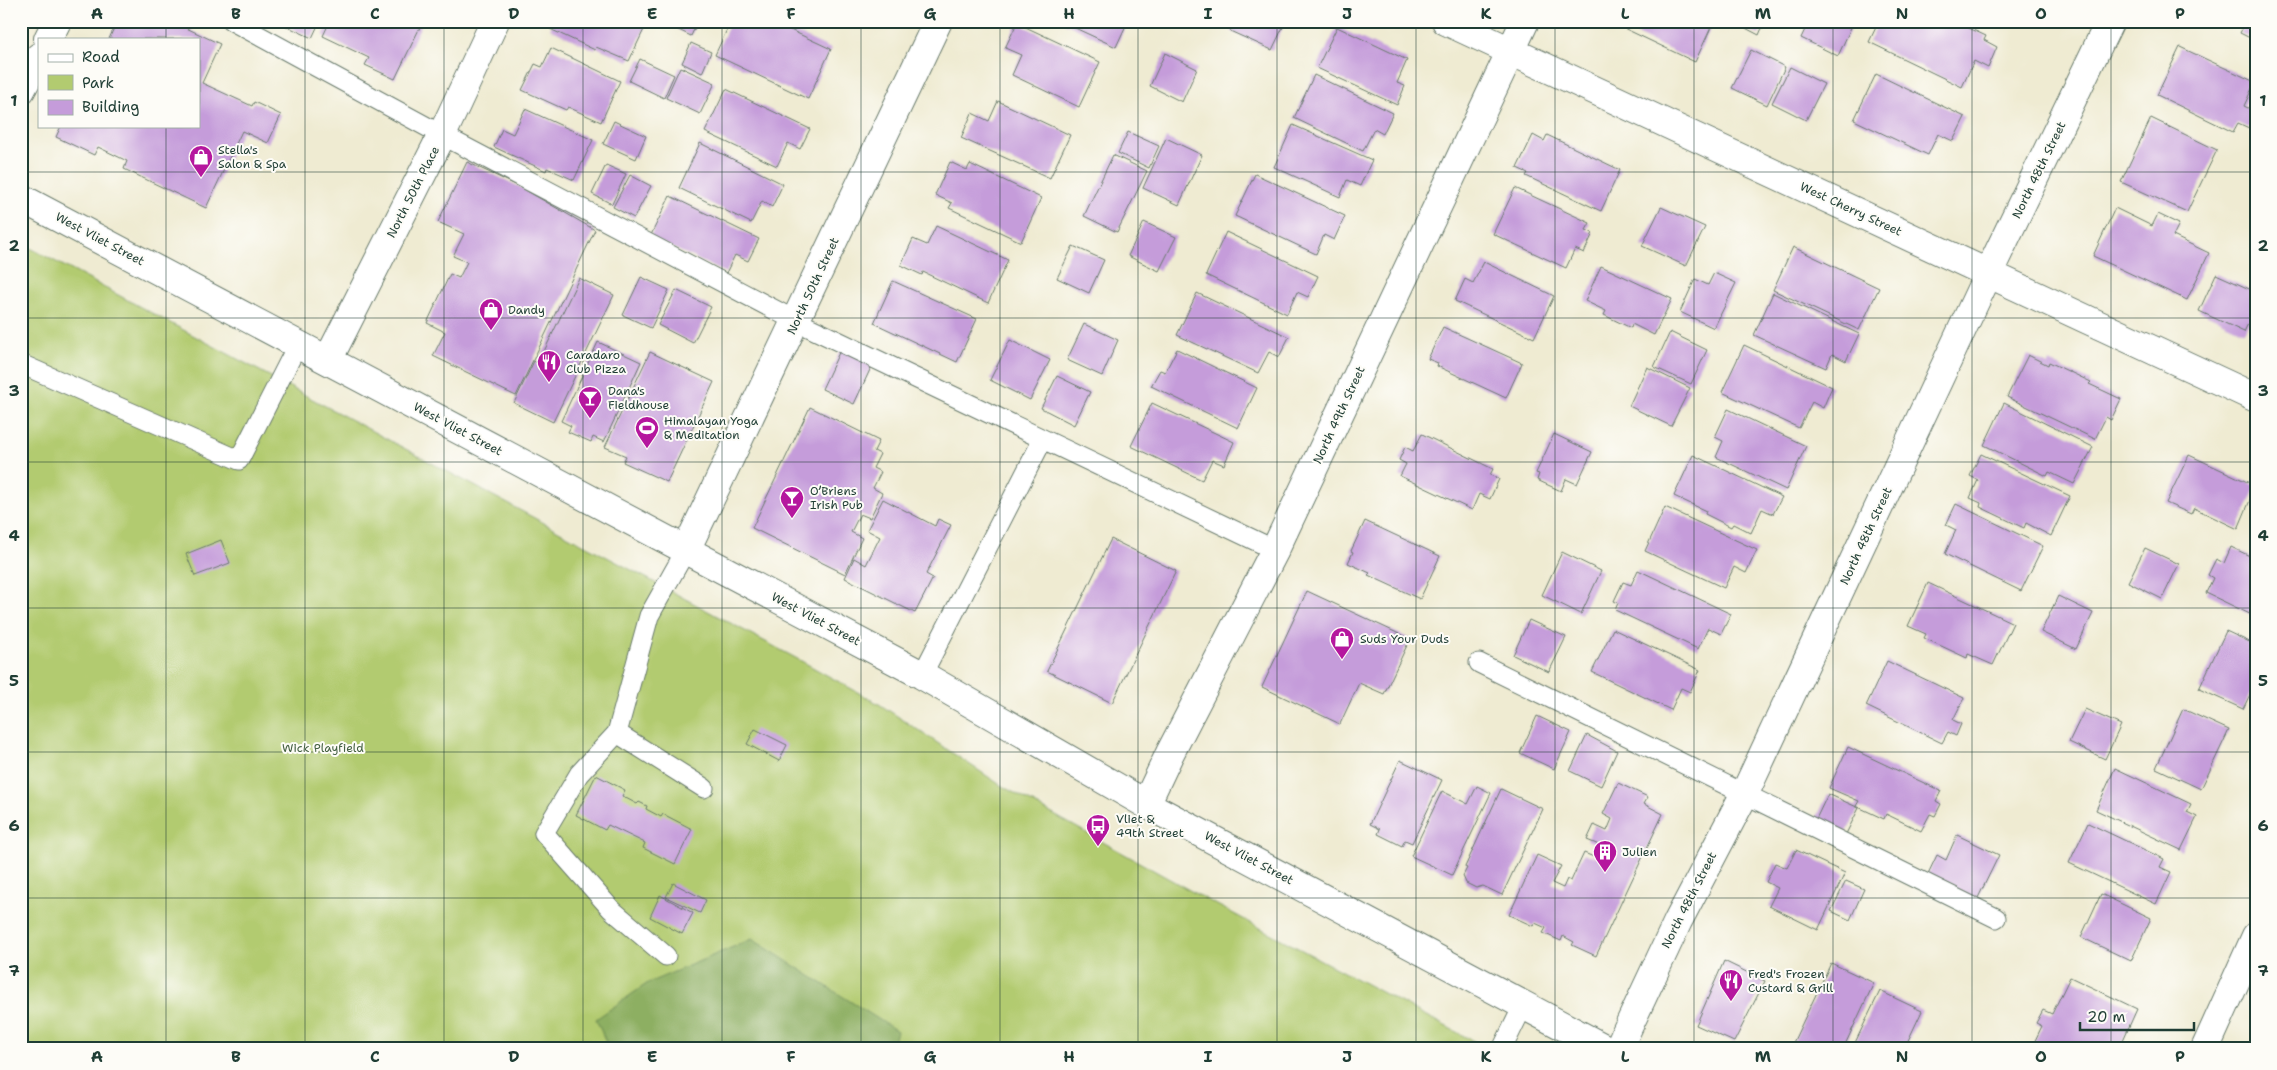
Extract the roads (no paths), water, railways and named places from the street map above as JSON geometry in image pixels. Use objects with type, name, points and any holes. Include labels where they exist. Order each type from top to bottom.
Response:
[{"type":"street","points":[[48,38],[57,21]]},
{"type":"street","name":"North 50th Place","points":[[328,360],[442,135],[495,21]]},
{"type":"street","name":"North 50th Street","points":[[686,550],[938,21]]},
{"type":"street","name":"West Cherry Street","points":[[1446,21],[1989,272],[2256,398]]},
{"type":"street","name":"North 49th Street","points":[[1146,804],[1170,753],[1275,550],[1525,21]]},
{"type":"street","name":"North 48th Street","points":[[1618,1049],[1678,921],[1744,795],[1989,272],[2110,21]]},
{"type":"street","points":[[21,90],[38,59]]},
{"type":"street","name":"West Vliet Street","points":[[21,198],[922,675],[1146,804],[1606,1049]]},
{"type":"street","points":[[2205,1049],[2256,936]]},
{"type":"lane","points":[[232,21],[442,135],[796,321],[1275,550]]},
{"type":"lane","points":[[21,364],[239,460],[298,344]]},
{"type":"lane","points":[[922,675],[1043,439]]},
{"type":"lane","points":[[666,956],[611,909],[544,833],[579,774],[616,734],[649,616],[686,550]]},
{"type":"lane","points":[[1479,663],[1996,918]]},
{"type":"lane","points":[[616,734],[704,788]]},
{"type":"lane","points":[[1502,1049],[1524,1006]]},
{"type":"place","name":"Stella's Salon & Spa","points":[[201,178]]},
{"type":"place","name":"Dandy","points":[[491,331]]},
{"type":"place","name":"Caradaro Club Pizza","points":[[549,383]]},
{"type":"place","name":"Dana's Fieldhouse","points":[[590,419]]},
{"type":"place","name":"Himalayan Yoga & Meditation","points":[[647,449]]},
{"type":"place","name":"O’Briens Irish Pub","points":[[792,519]]},
{"type":"place","name":"Suds Your Duds","points":[[1342,660]]},
{"type":"place","name":"Vliet & 49th Street","points":[[1098,847]]},
{"type":"place","name":"Julien","points":[[1605,873]]},
{"type":"place","name":"Fred's Frozen Custard & Grill","points":[[1731,1002]]},
{"type":"park label","name":"Wick Playfield","points":[[323,748]]}]
